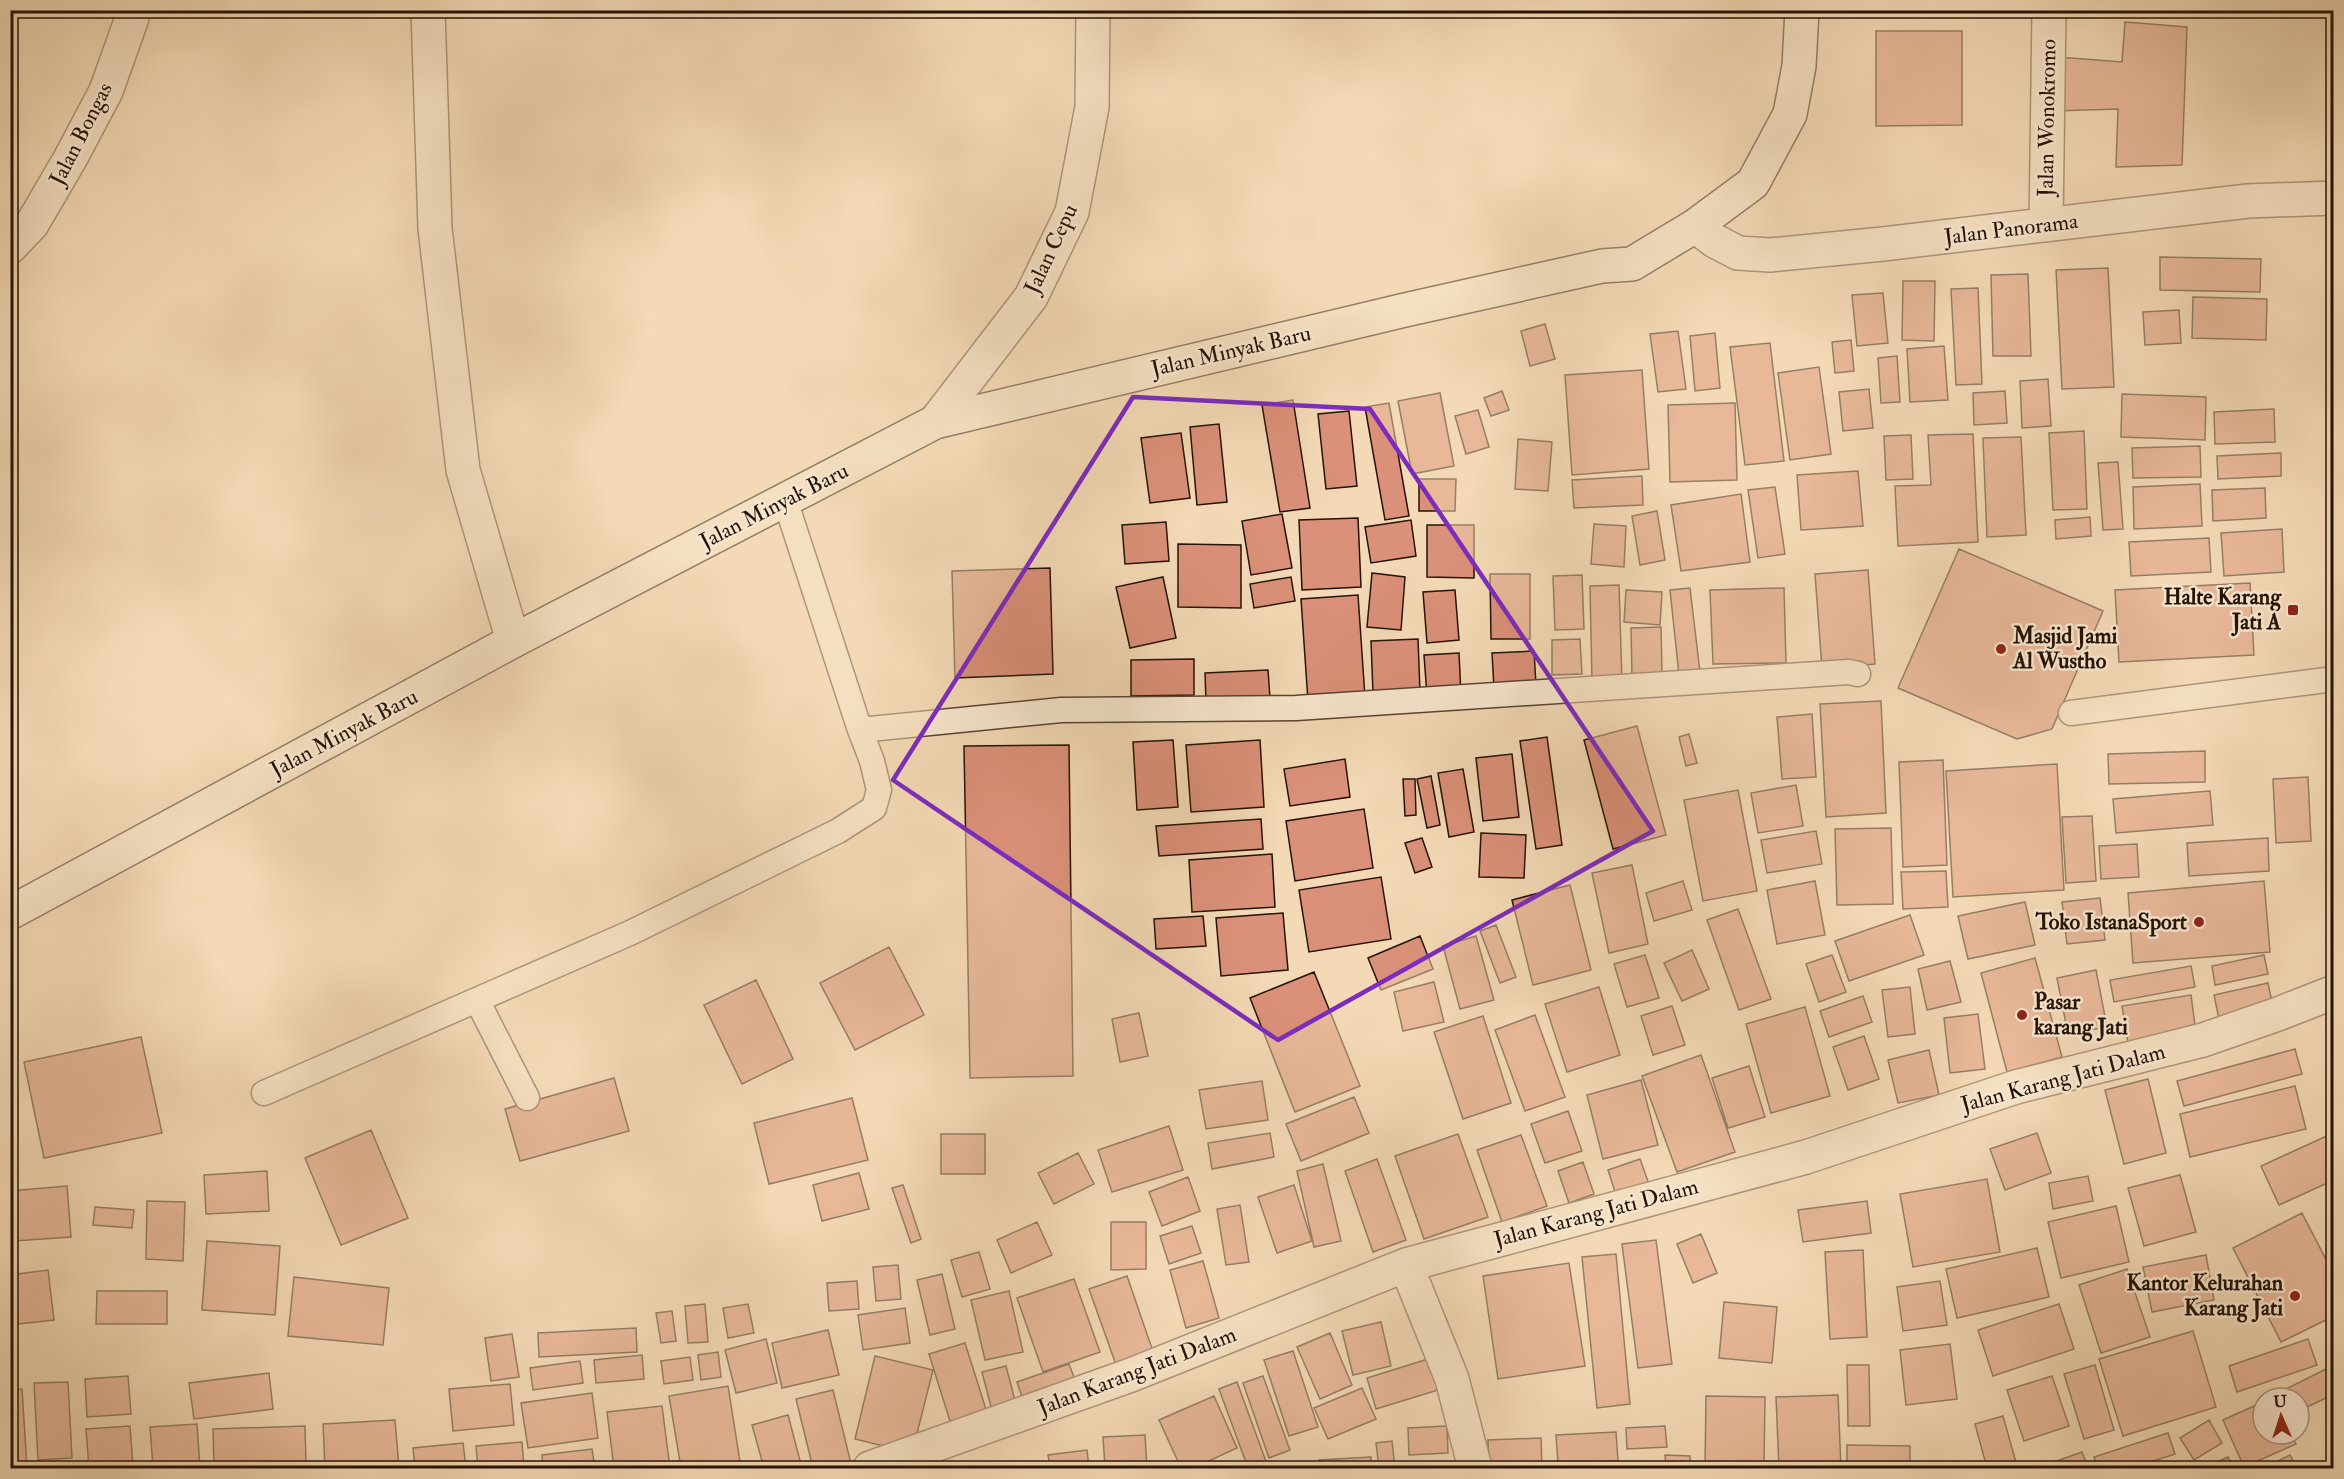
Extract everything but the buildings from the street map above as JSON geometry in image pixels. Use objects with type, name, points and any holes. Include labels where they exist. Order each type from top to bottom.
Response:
[{"type":"street","name":"Jalan Bongas","points":[[10,247],[32,224],[106,91],[132,18],[131,10]]},
{"type":"street","points":[[428,10],[435,228],[463,470],[513,641]]},
{"type":"street","name":"Jalan Cepu","points":[[935,422],[1031,297],[1072,212],[1092,107],[1093,10]]},
{"type":"street","name":"Jalan Minyak Baru","points":[[10,914],[513,641],[935,422],[1405,310],[1602,266],[1632,264],[1695,226],[1753,183],[1790,114],[1799,66],[1802,10]]},
{"type":"street","name":"Jalan Wonokromo","points":[[2046,225],[2049,10]]},
{"type":"street","name":"Jalan Minyak Baru","points":[[1602,266],[1736,175],[1767,159]]},
{"type":"street","name":"Jalan Panorama","points":[[1695,226],[1715,241],[1738,253],[1770,255],[2247,201],[2334,198]]},
{"type":"street","name":"Jalan Karang Jati Dalam","points":[[870,1468],[1131,1375],[1406,1264],[1806,1157],[2016,1087],[2203,1040],[2334,992]]},
{"type":"street","points":[[1406,1264],[1452,1379],[1475,1468]]},
{"type":"lane","points":[[264,1093],[630,933],[838,831],[874,808],[879,790],[872,761],[785,500]]},
{"type":"lane","points":[[860,730],[1062,710],[1296,708],[1849,672],[1858,674]]},
{"type":"lane","points":[[2071,713],[2334,679]]},
{"type":"lane","points":[[477,1000],[527,1098]]},
{"type":"highlighted area","points":[[1133,397],[1370,409],[1653,831],[1278,1040],[893,780]]},
{"type":"place","name":"Halte Karang Jati A","points":[[2293,610]]},
{"type":"place","name":"Masjid Jami Al Wustho","points":[[2001,649]]},
{"type":"place","name":"Toko IstanaSport","points":[[2199,922]]},
{"type":"place","name":"Pasar karang Jati","points":[[2022,1015]]},
{"type":"place","name":"Kantor Kelurahan Karang Jati","points":[[2295,1296]]}]
